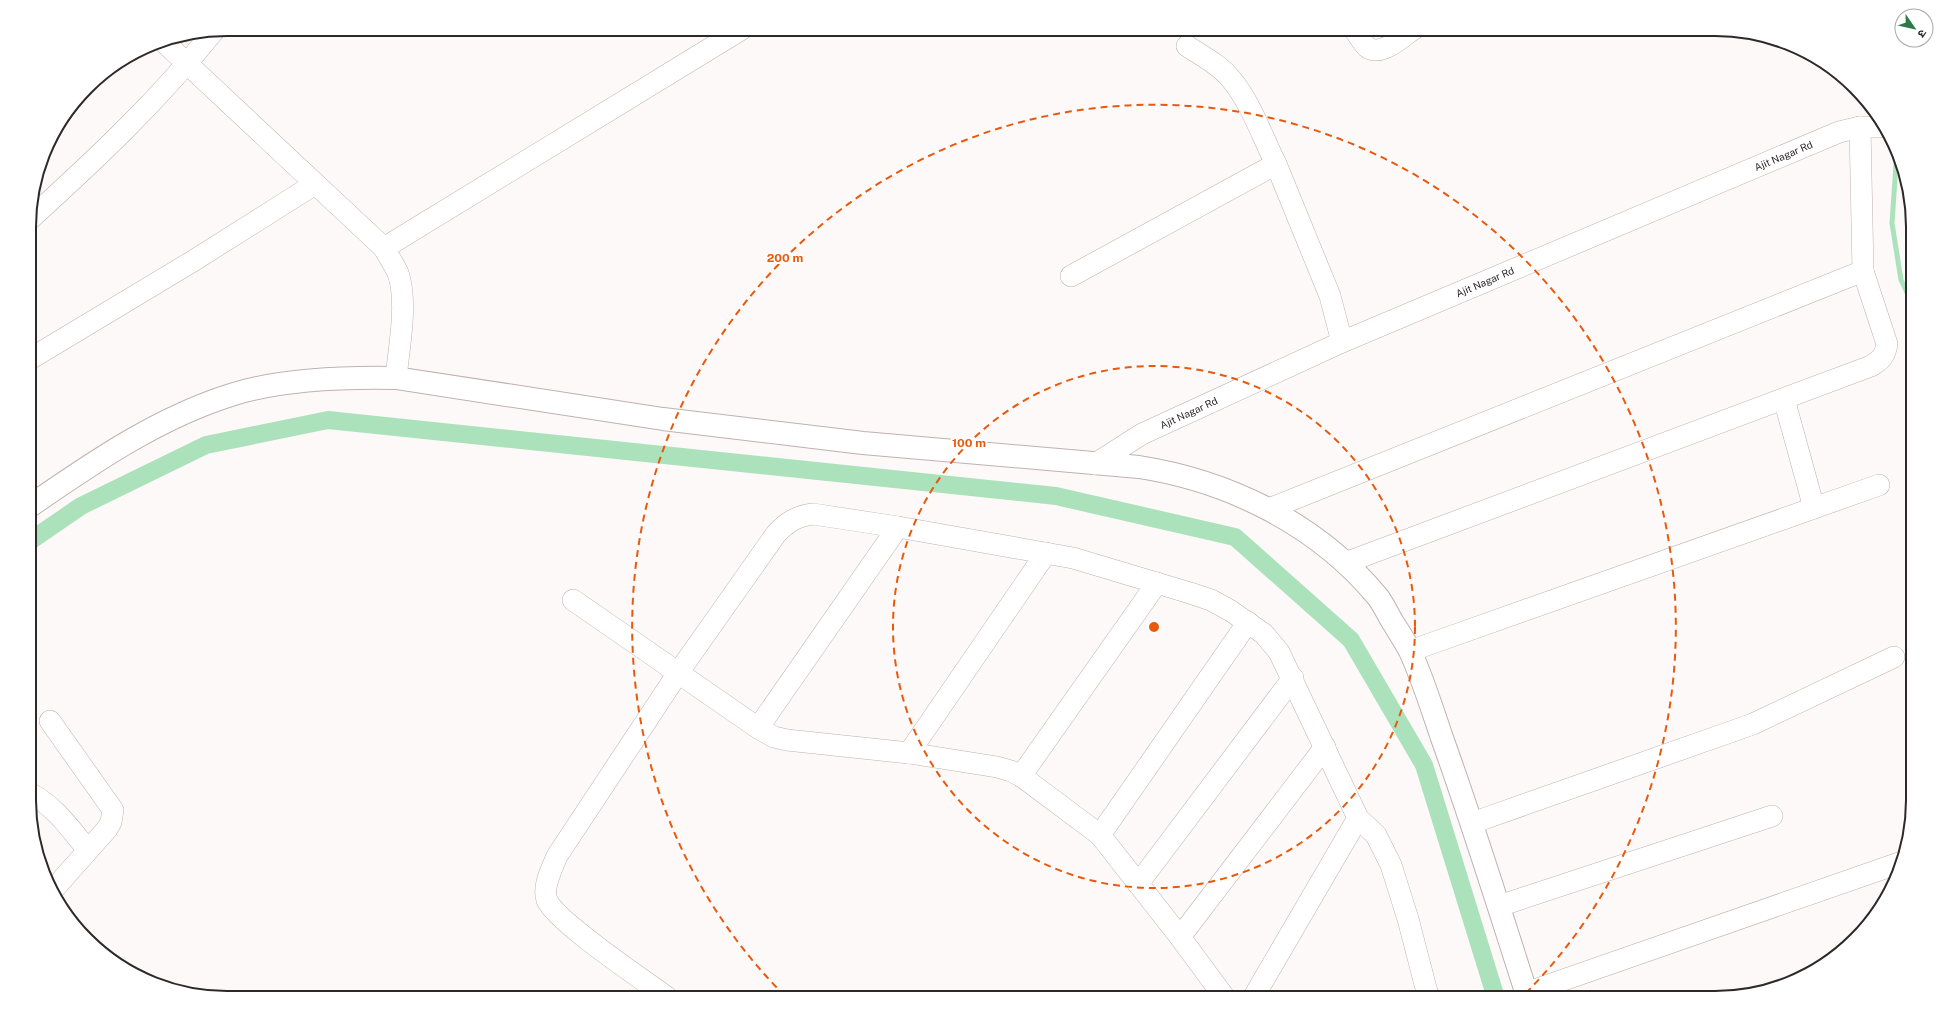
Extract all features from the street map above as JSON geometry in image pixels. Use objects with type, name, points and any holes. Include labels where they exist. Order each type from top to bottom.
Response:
[{"type":"street","points":[[384,248],[731,36]]},
{"type":"street","points":[[1359,36],[1366,46],[1376,50],[1383,49],[1403,36]]},
{"type":"street","points":[[36,214],[119,137],[168,87],[210,37]]},
{"type":"street","points":[[168,46],[384,248],[397,272],[402,288],[396,378]]},
{"type":"street","points":[[1186,46],[1217,66],[1231,78],[1248,105],[1276,164],[1330,296],[1342,342]]},
{"type":"street","points":[[1345,563],[1871,366],[1880,360],[1885,353],[1887,344],[1863,271],[1872,127]]},
{"type":"street","name":"Ajit Nagar Rd","points":[[1095,464],[1142,434],[1342,342],[1838,132],[1872,127]]},
{"type":"street","points":[[1071,276],[1276,164]]},
{"type":"street","points":[[36,355],[193,261],[314,184]]},
{"type":"street","points":[[1269,509],[1863,271]]},
{"type":"street","points":[[36,502],[88,466],[152,428],[188,411],[235,394],[283,383],[373,378],[396,378],[663,419],[864,443],[1139,467],[1170,472],[1198,479],[1269,509],[1303,529],[1345,563],[1378,597],[1410,651],[1425,691],[1472,823],[1525,991]]},
{"type":"street","points":[[1784,399],[1814,508]]},
{"type":"street","points":[[1410,651],[1879,485]]},
{"type":"street","points":[[659,991],[568,923],[547,900],[546,889],[557,856],[678,673],[776,534],[792,520],[801,516],[813,514],[898,527],[1073,558],[1210,600],[1248,622],[1264,634],[1279,652],[1293,678],[1358,818],[1376,835],[1385,852],[1408,919],[1427,991]]},
{"type":"street","points":[[758,728],[898,527]]},
{"type":"street","points":[[909,753],[1046,553]]},
{"type":"street","points":[[1021,776],[1157,583]]},
{"type":"street","points":[[573,600],[758,728],[774,737],[787,740],[909,753],[997,767],[1021,776],[1100,835],[1180,937],[1220,991]]},
{"type":"street","points":[[1100,835],[1248,622]]},
{"type":"street","points":[[1472,823],[1753,724],[1894,657]]},
{"type":"street","points":[[1138,884],[1293,678]]},
{"type":"street","points":[[50,721],[113,810],[111,822],[107,829],[57,886]]},
{"type":"street","points":[[1180,937],[1325,748]]},
{"type":"street","points":[[36,797],[46,803],[60,817],[88,850]]},
{"type":"street","points":[[1499,906],[1772,816]]},
{"type":"street","points":[[1257,991],[1358,818]]},
{"type":"street","points":[[1541,991],[1894,865]]},
{"type":"waterway","points":[[1896,166],[1892,223],[1901,280],[1906,290]]},
{"type":"waterway","points":[[36,537],[81,506],[206,445],[328,420],[1056,496],[1235,537],[1351,640],[1424,765],[1494,991]]}]
